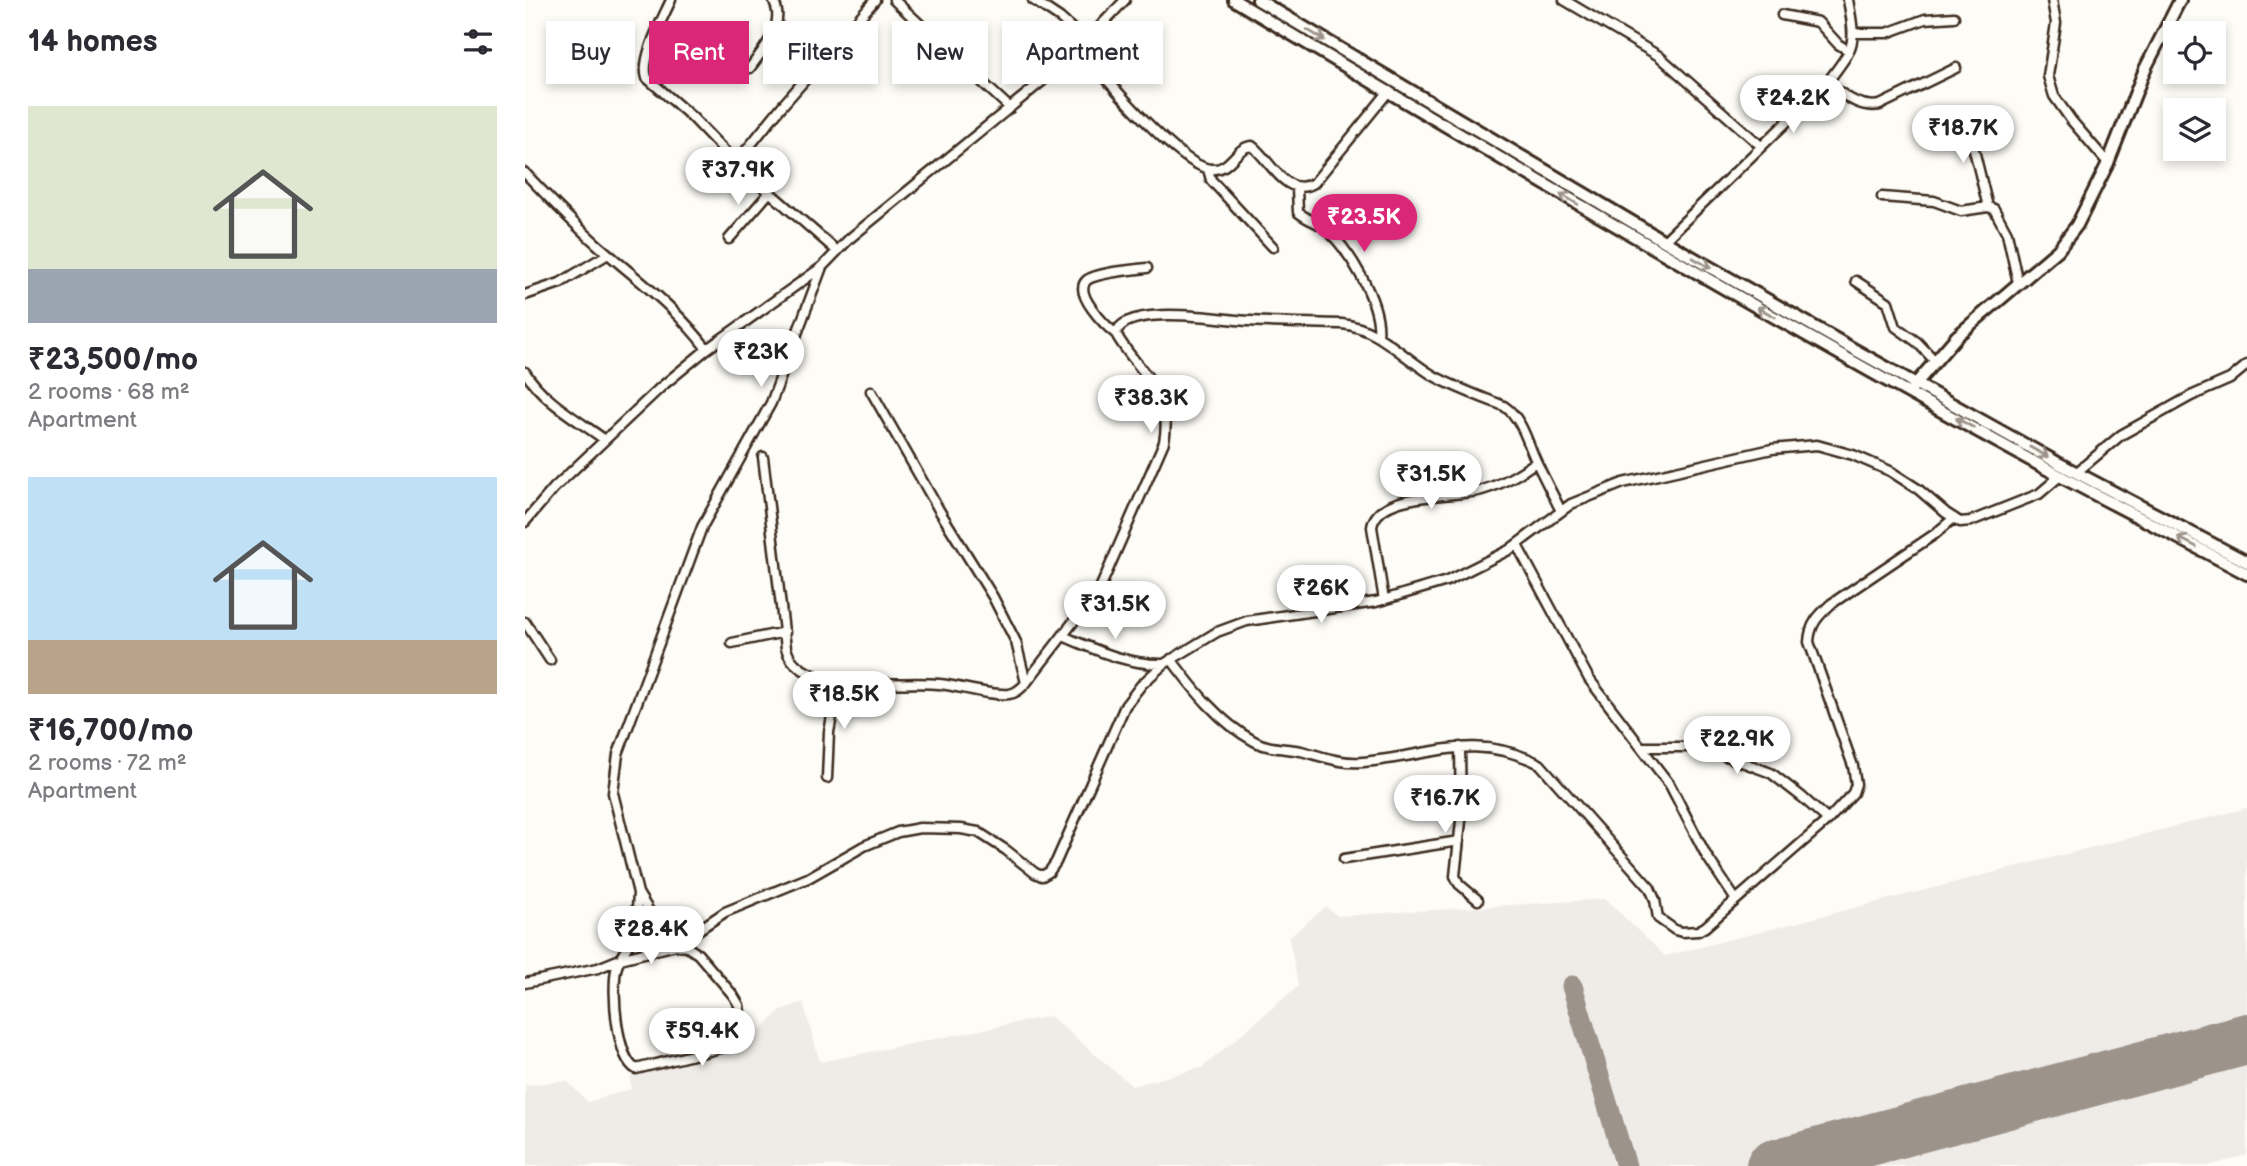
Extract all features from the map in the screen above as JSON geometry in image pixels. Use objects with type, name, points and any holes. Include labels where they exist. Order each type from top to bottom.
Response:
[{"type":"main road","points":[[1234,0],[1570,200],[1912,388],[2247,562]]},
{"type":"main road","points":[[1259,0],[2060,476],[2247,574]]},
{"type":"main road","points":[[1912,388],[1957,337],[2058,250],[2070,236],[2108,163],[2145,69],[2181,0]]},
{"type":"street","points":[[671,0],[646,60],[647,78],[693,118],[736,163],[837,251]]},
{"type":"street","points":[[750,68],[778,23],[778,9],[773,0]]},
{"type":"street","points":[[736,163],[875,0]]},
{"type":"street","points":[[894,0],[1010,108]]},
{"type":"street","points":[[1033,0],[1063,21]]},
{"type":"street","points":[[1106,21],[1125,0]]},
{"type":"street","points":[[1564,0],[1577,4],[1658,56],[1761,146]]},
{"type":"street","points":[[1664,241],[1827,83],[1849,51],[1854,33],[1848,0]]},
{"type":"street","points":[[2052,0],[2056,23],[2048,76],[2054,96],[2108,163]]},
{"type":"street","points":[[1782,15],[1818,22],[1838,44],[1849,51]]},
{"type":"street","points":[[1854,33],[1887,33],[1925,19],[1954,17]]},
{"type":"street","points":[[1827,83],[1855,102],[1870,107],[1880,105],[1956,68]]},
{"type":"street","points":[[525,522],[554,488],[661,387],[707,349],[822,267],[837,251],[1038,84]]},
{"type":"street","points":[[1109,84],[1170,145],[1189,160],[1208,169],[1225,166],[1241,150],[1252,146],[1279,176],[1297,188],[1306,188],[1314,183],[1389,91]]},
{"type":"street","points":[[1966,117],[1988,207]]},
{"type":"street","points":[[1208,169],[1211,180],[1273,247]]},
{"type":"street","points":[[525,173],[608,254],[665,300],[707,349]]},
{"type":"street","points":[[1297,188],[1299,212],[1328,232],[1347,253],[1359,272],[1377,313],[1378,336]]},
{"type":"street","points":[[729,239],[769,193]]},
{"type":"street","points":[[1882,197],[1934,201],[1961,211],[1988,207],[1994,209],[2004,223],[2018,283]]},
{"type":"street","points":[[525,295],[560,282],[608,254]]},
{"type":"street","points":[[638,893],[655,920],[676,945],[687,947],[698,954],[733,995],[739,1005],[743,1039],[737,1044],[643,1069],[631,1067],[620,1038],[614,987],[620,959],[629,948],[636,926],[638,893],[613,793],[618,754],[702,527],[771,403],[822,267]]},
{"type":"street","points":[[763,457],[788,656],[797,665],[810,673],[861,684],[938,684],[1003,694],[1019,690],[1093,598],[1109,573],[1157,462],[1167,427],[1160,393],[1083,295],[1087,281],[1102,275],[1147,268]]},
{"type":"street","points":[[1856,281],[1888,302],[1896,327],[1917,342],[1935,361]]},
{"type":"street","points":[[1116,334],[1117,328],[1123,323],[1150,316],[1174,314],[1229,320],[1357,325],[1378,336],[1436,377],[1513,412],[1561,511]]},
{"type":"street","points":[[2077,472],[2121,435],[2190,396],[2230,379],[2247,365]]},
{"type":"street","points":[[525,372],[531,383],[547,397],[605,440]]},
{"type":"street","points":[[870,391],[993,597],[1016,642],[1027,683]]},
{"type":"street","points":[[525,983],[598,968],[620,959],[676,945],[725,912],[808,878],[898,832],[920,828],[961,828],[978,832],[1042,876],[1049,872],[1076,819],[1125,706],[1142,684],[1167,662],[1217,632],[1247,621],[1384,600],[1447,581],[1489,562],[1517,545],[1571,504],[1623,483],[1772,449],[1817,445],[1853,454],[1889,471],[1918,489],[1960,522],[1971,521],[2032,498],[2060,476]]},
{"type":"street","points":[[1384,600],[1372,527],[1373,517],[1378,511],[1389,505],[1416,498],[1488,488],[1512,478],[1536,462]]},
{"type":"street","points":[[1167,662],[1228,722],[1255,742],[1272,747],[1301,751],[1340,762],[1362,762],[1460,747],[1487,747],[1520,755],[1540,764],[1650,888],[1658,918],[1675,930],[1690,933],[1698,931],[1736,900],[1828,820],[1847,802],[1856,785],[1853,766],[1809,642],[1810,629],[1817,617],[1831,604],[1902,558],[1954,519]]},
{"type":"street","points":[[1517,545],[1589,679],[1670,785],[1706,855],[1736,900]]},
{"type":"street","points":[[525,622],[550,660]]},
{"type":"street","points":[[732,643],[785,632]]},
{"type":"street","points":[[1063,636],[1123,660],[1144,664],[1167,662]]},
{"type":"street","points":[[827,778],[829,732],[833,711],[845,681]]},
{"type":"street","points":[[1460,747],[1461,821],[1455,876],[1459,884],[1478,900]]},
{"type":"street","points":[[1641,747],[1702,747],[1771,773],[1828,820]]},
{"type":"street","points":[[1344,859],[1458,841]]},
{"type":"street","points":[[653,951],[659,941],[655,920]]},
{"type":"street","points":[[636,926],[645,946],[653,951]]},
{"type":"shaded area","points":[[2247,808],[2247,1155],[2208,1166],[525,1166],[525,1085],[567,1081],[588,1102],[631,1089],[630,1077],[745,1044],[781,1010],[803,1002],[820,1062],[1050,1016],[1132,1086],[1203,1067],[1298,986],[1289,937],[1326,907],[1338,916],[1605,899],[1665,956]]},
{"type":"taxiway","points":[[1572,986],[1626,1166]]},
{"type":"runway","points":[[1772,1166],[2247,1039]]}]
